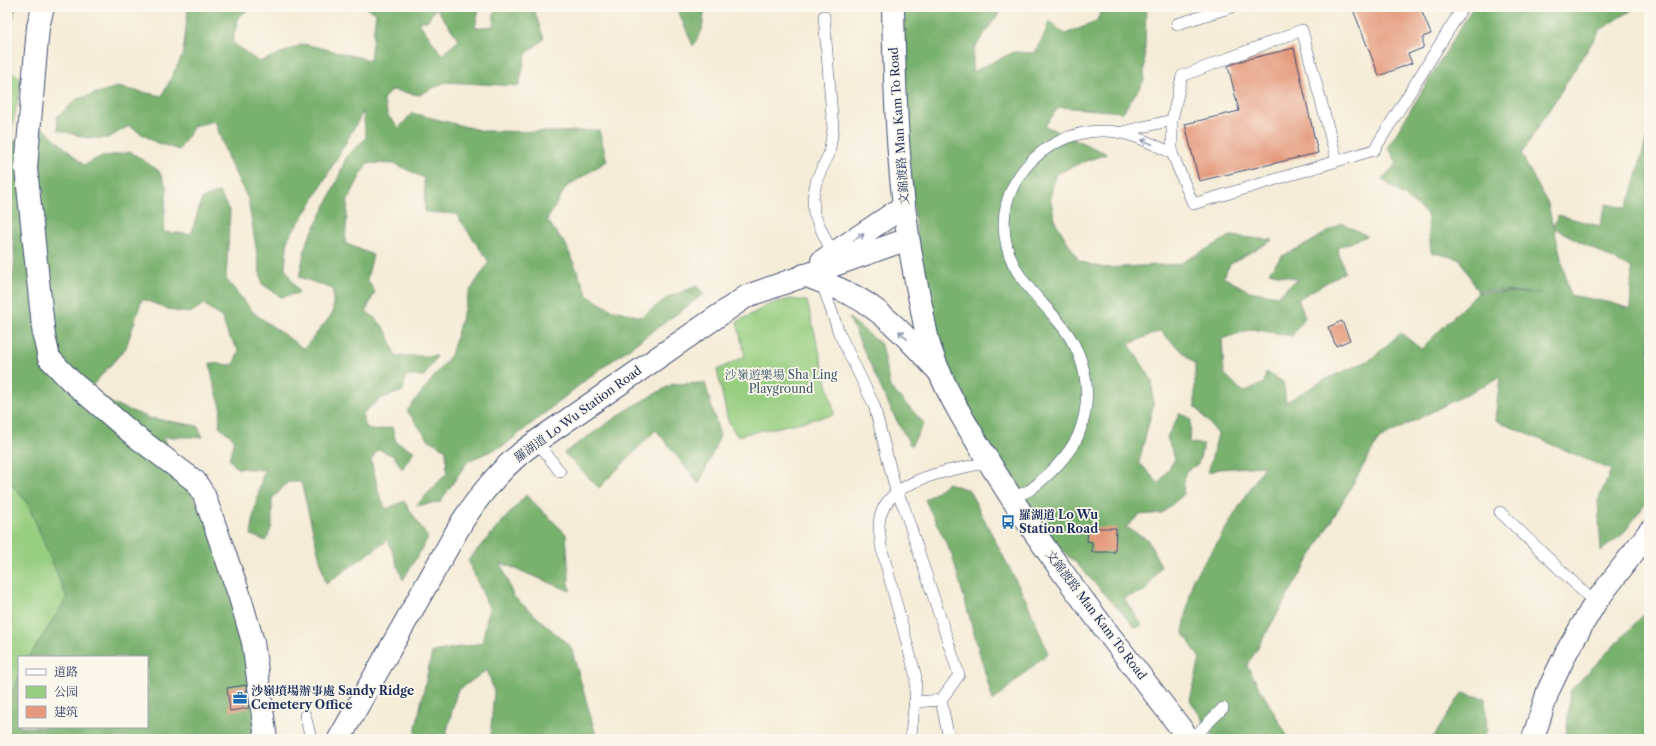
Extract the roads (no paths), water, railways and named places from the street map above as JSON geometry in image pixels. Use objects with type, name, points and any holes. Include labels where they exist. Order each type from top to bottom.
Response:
[{"type":"street","points":[[44,7],[38,27],[26,168],[44,336],[49,358],[70,380],[135,436],[195,481],[204,495],[239,594],[253,642],[266,739]]},
{"type":"street","name":"文錦渡路 Man Kam To Road","points":[[892,7],[895,108],[903,207],[930,346],[940,373],[949,395],[1011,498],[1068,579],[1191,739]]},
{"type":"street","name":"羅湖道 Lo Wu Station Road","points":[[813,278],[832,253],[903,207]]},
{"type":"street","name":"羅湖道 Lo Wu Station Road","points":[[339,739],[462,522],[477,499],[498,474],[537,440],[747,296],[813,278],[908,239]]},
{"type":"street","points":[[813,278],[854,296],[873,308],[895,327],[940,373]]},
{"type":"street","points":[[1532,739],[1548,691],[1567,651],[1595,603],[1649,532]]},
{"type":"lane","points":[[1177,24],[1232,7]]},
{"type":"lane","points":[[1337,161],[1302,30],[1182,76],[1172,120],[1172,153],[1193,204],[1374,150],[1463,7]]},
{"type":"lane","points":[[824,16],[833,129],[829,154],[817,178],[812,197],[814,214],[832,253]]},
{"type":"lane","points":[[1011,498],[1029,490],[1066,454],[1075,442],[1085,417],[1088,392],[1086,376],[1076,346],[1058,321],[1024,284],[1011,260],[1007,247],[1004,222],[1009,195],[1022,170],[1031,160],[1057,141],[1083,132],[1122,132],[1172,120]]},
{"type":"lane","points":[[1122,132],[1172,153]]},
{"type":"lane","points":[[813,278],[874,405],[896,491],[904,507],[959,675],[941,700],[949,739]]},
{"type":"lane","points":[[537,440],[560,472]]},
{"type":"lane","points":[[912,739],[910,734],[915,702],[916,677],[882,546],[879,524],[883,511],[896,491],[928,476],[989,462]]},
{"type":"lane","points":[[1500,512],[1595,603]]},
{"type":"lane","points":[[915,702],[941,700]]},
{"type":"lane","points":[[1191,739],[1223,708]]},
{"type":"lane","points":[[305,715],[311,739]]},
{"type":"place","name":"羅湖道 Lo Wu Station Road","points":[[1008,522]]},
{"type":"place","name":"沙嶺墳場辦事處 Sandy Ridge Cemetery Office","points":[[240,698]]},
{"type":"park label","name":"沙嶺遊樂場 Sha Ling Playground","points":[[781,382]]}]
